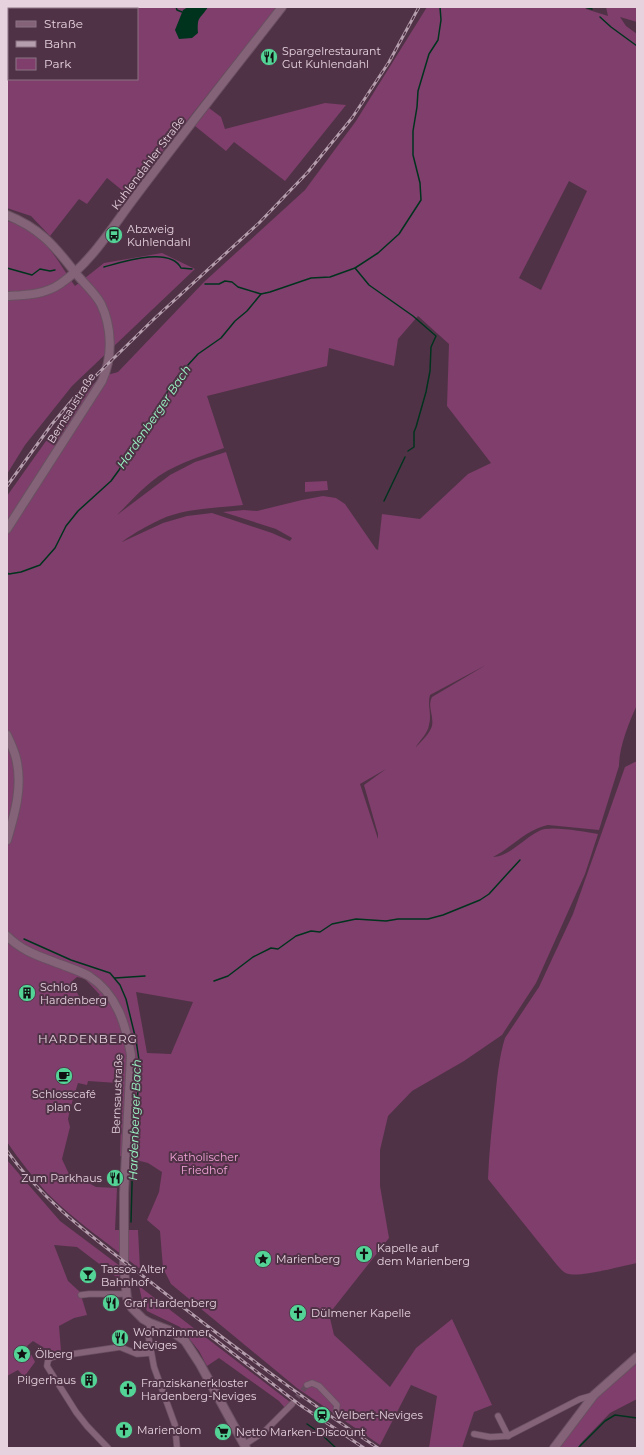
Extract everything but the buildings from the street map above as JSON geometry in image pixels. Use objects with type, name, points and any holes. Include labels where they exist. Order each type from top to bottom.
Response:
[{"type":"main road","name":"Kuhlendahler Straße","points":[[7,296],[28,295],[43,292],[60,284],[75,272],[96,250],[134,197],[282,7]]},
{"type":"main road","name":"Bernsaustraße","points":[[7,215],[32,227],[47,238],[88,286],[100,304],[108,327],[110,356],[107,371],[102,381],[7,528]]},
{"type":"main road","points":[[7,734],[16,757],[19,781],[18,795],[7,840]]},
{"type":"main road","name":"Bernsaustraße","points":[[7,936],[15,944],[28,952],[88,976],[102,986],[115,1004],[122,1018],[128,1037],[130,1065],[124,1193],[123,1262],[126,1294],[136,1313],[150,1323],[171,1331],[185,1341],[203,1370],[245,1446]]},
{"type":"main road","points":[[554,1448],[594,1395],[637,1357]]},
{"type":"street","points":[[82,1295],[126,1294]]},
{"type":"street","points":[[150,1323],[148,1334],[154,1367],[175,1425],[177,1448]]},
{"type":"street","points":[[108,1448],[87,1426],[67,1399],[47,1366],[48,1360],[52,1357],[114,1348],[126,1349],[137,1354],[151,1353]]},
{"type":"street","points":[[307,1385],[312,1383],[319,1386],[337,1405],[336,1412]]},
{"type":"street","points":[[474,1434],[490,1437],[508,1436],[580,1399],[594,1395]]},
{"type":"street","points":[[245,1446],[266,1431],[292,1404]]},
{"type":"street","points":[[498,1416],[508,1436]]},
{"type":"green space","points":[[7,7],[277,7],[128,195],[107,178],[87,204],[79,199],[50,236],[31,216],[7,208]]},
{"type":"green space","name":"Katholischer Friedhof","points":[[427,7],[585,7],[586,9],[608,16],[606,7],[637,7],[637,22],[620,17],[626,26],[637,34],[637,705],[625,735],[619,759],[619,766],[599,830],[548,825],[540,827],[526,834],[493,857],[505,854],[533,834],[544,829],[598,834],[585,874],[536,983],[502,1035],[464,1061],[412,1091],[388,1116],[380,1150],[380,1186],[389,1238],[329,1314],[334,1335],[390,1387],[416,1348],[452,1319],[492,1405],[474,1412],[462,1448],[429,1448],[437,1396],[411,1385],[380,1445],[297,1388],[171,1284],[163,1268],[160,1231],[147,1220],[159,1192],[162,1172],[148,1163],[120,1156],[122,1087],[117,1086],[117,1083],[88,1081],[87,1085],[78,1083],[70,1109],[68,1119],[70,1127],[62,1159],[68,1172],[96,1187],[117,1188],[115,1230],[138,1230],[140,1269],[81,1223],[47,1193],[31,1175],[7,1142],[7,496],[63,417],[100,377],[118,372],[204,282],[305,190],[356,121]],"holes":[[[569,181],[587,191],[541,290],[519,278]],[[418,316],[449,344],[447,406],[491,463],[468,474],[420,519],[382,514],[378,550],[345,504],[336,498],[323,496],[257,511],[244,510],[223,512],[276,529],[292,538],[290,541],[272,533],[212,513],[187,516],[163,523],[122,542],[158,521],[178,513],[243,505],[226,452],[195,462],[170,475],[117,515],[142,490],[159,476],[176,466],[224,448],[207,396],[327,366],[329,348],[394,366],[398,339]],[[486,665],[432,697],[430,704],[432,726],[423,740],[416,747],[426,734],[428,728],[430,721],[429,702],[430,695]],[[386,769],[364,785],[378,834],[378,839],[360,784]],[[77,977],[85,979],[100,995],[84,1005],[71,982]],[[136,992],[193,1002],[171,1054],[147,1053]]]},
{"type":"green space","points":[[325,103],[346,105],[285,181],[234,142],[226,151],[195,126],[209,108],[221,117],[225,129]]},
{"type":"green space","points":[[7,221],[25,228],[41,240],[54,254],[75,286],[104,263],[162,253],[195,269],[72,386],[25,445],[7,474]]},
{"type":"green space","points":[[327,481],[328,490],[305,492],[305,482]]},
{"type":"green space","points":[[637,761],[637,1263],[592,1273],[575,1275],[564,1272],[557,1265],[488,1179],[497,1076],[505,1038],[539,987],[573,914],[625,767]]},
{"type":"green space","points":[[7,1160],[60,1221],[120,1266],[119,1279],[77,1247],[54,1245],[68,1281],[80,1292],[87,1315],[74,1318],[59,1326],[61,1351],[50,1350],[33,1341],[27,1346],[35,1362],[24,1377],[18,1370],[7,1376]]},
{"type":"green space","points":[[139,1286],[290,1402],[285,1408],[279,1401],[219,1358],[207,1366],[199,1351],[180,1327],[147,1311],[142,1300]]},
{"type":"green space","points":[[637,1359],[637,1399],[610,1413],[580,1444],[578,1448],[556,1448],[590,1404]]},
{"type":"shaded area","points":[[188,7],[208,7],[199,20],[198,33],[192,38],[179,39],[175,30],[183,10]]},
{"type":"waterway","points":[[176,7],[177,10],[182,12]]},
{"type":"waterway","name":"Hardenberger Bach","points":[[7,573],[21,572],[40,565],[55,548],[66,526],[78,511],[111,481],[150,422],[158,406],[177,377],[198,354],[221,338],[261,294],[311,278],[330,277],[355,268],[378,253],[399,234],[421,200],[420,183],[413,155],[413,131],[418,91],[429,54],[438,40],[441,20],[440,7]]},
{"type":"waterway","points":[[585,7],[592,9]]},
{"type":"waterway","points":[[600,17],[637,46]]},
{"type":"waterway","points":[[104,267],[133,259],[157,257],[175,261],[181,268],[192,269]]},
{"type":"waterway","points":[[7,268],[32,275],[40,269],[50,271],[55,270]]},
{"type":"waterway","points":[[355,268],[369,285],[413,316],[436,336],[431,347],[430,371],[426,392],[414,432],[414,447],[408,451]]},
{"type":"waterway","points":[[205,284],[219,284],[225,281],[232,282],[238,287],[261,294]]},
{"type":"waterway","points":[[384,501],[405,457]]},
{"type":"waterway","points":[[214,981],[228,976],[253,957],[271,948],[278,949],[296,936],[311,931],[320,932],[332,924],[356,919],[386,921],[398,919],[428,919],[443,915],[480,900],[489,894],[520,860]]},
{"type":"waterway","name":"Hardenberger Bach","points":[[24,939],[71,960],[110,973],[120,985],[126,999],[136,1040],[139,1060],[139,1080],[133,1147],[131,1222]]},
{"type":"waterway","points":[[115,978],[145,976]]},
{"type":"waterway","name":"Hardenberger Bach","points":[[578,1448],[605,1421],[615,1415],[637,1418]]},
{"type":"waterway","name":"Hardenberger Bach","points":[[307,1424],[320,1433],[336,1448]]},
{"type":"tunnel","points":[[292,1404],[307,1385]]},
{"type":"railway","points":[[7,486],[52,424],[79,392],[155,318],[259,223],[308,172],[352,118],[389,62],[419,7]]},
{"type":"railway","points":[[7,1151],[38,1188],[91,1236],[261,1366],[378,1448]]},
{"type":"railway","points":[[204,1331],[300,1405],[364,1448]]},
{"type":"place","name":"Spargelrestaurant Gut Kuhlendahl","points":[[269,57]]},
{"type":"place","name":"Abzweig Kuhlendahl","points":[[114,235]]},
{"type":"place","name":"Schloß Hardenberg","points":[[27,993]]},
{"type":"place","name":"Schlosscafé plan C","points":[[64,1076]]},
{"type":"place","name":"Zum Parkhaus","points":[[115,1178]]},
{"type":"place","name":"Kapelle auf dem Marienberg","points":[[364,1254]]},
{"type":"place","name":"Marienberg","points":[[263,1259]]},
{"type":"place","name":"Tassos Alter Bahnhof","points":[[88,1275]]},
{"type":"place","name":"Graf Hardenberg","points":[[111,1303]]},
{"type":"place","name":"Dülmener Kapelle","points":[[298,1313]]},
{"type":"place","name":"Wohnzimmer Neviges","points":[[120,1338]]},
{"type":"place","name":"Ölberg","points":[[22,1354]]},
{"type":"place","name":"Pilgerhaus","points":[[89,1380]]},
{"type":"place","name":"Franziskanerkloster Hardenberg-Neviges","points":[[128,1389]]},
{"type":"place","name":"Velbert-Neviges","points":[[322,1415]]},
{"type":"place","name":"Mariendom","points":[[124,1430]]},
{"type":"place","name":"Netto Marken-Discount","points":[[223,1432]]},
{"type":"district","name":"HARDENBERG","points":[[88,1039]]}]
